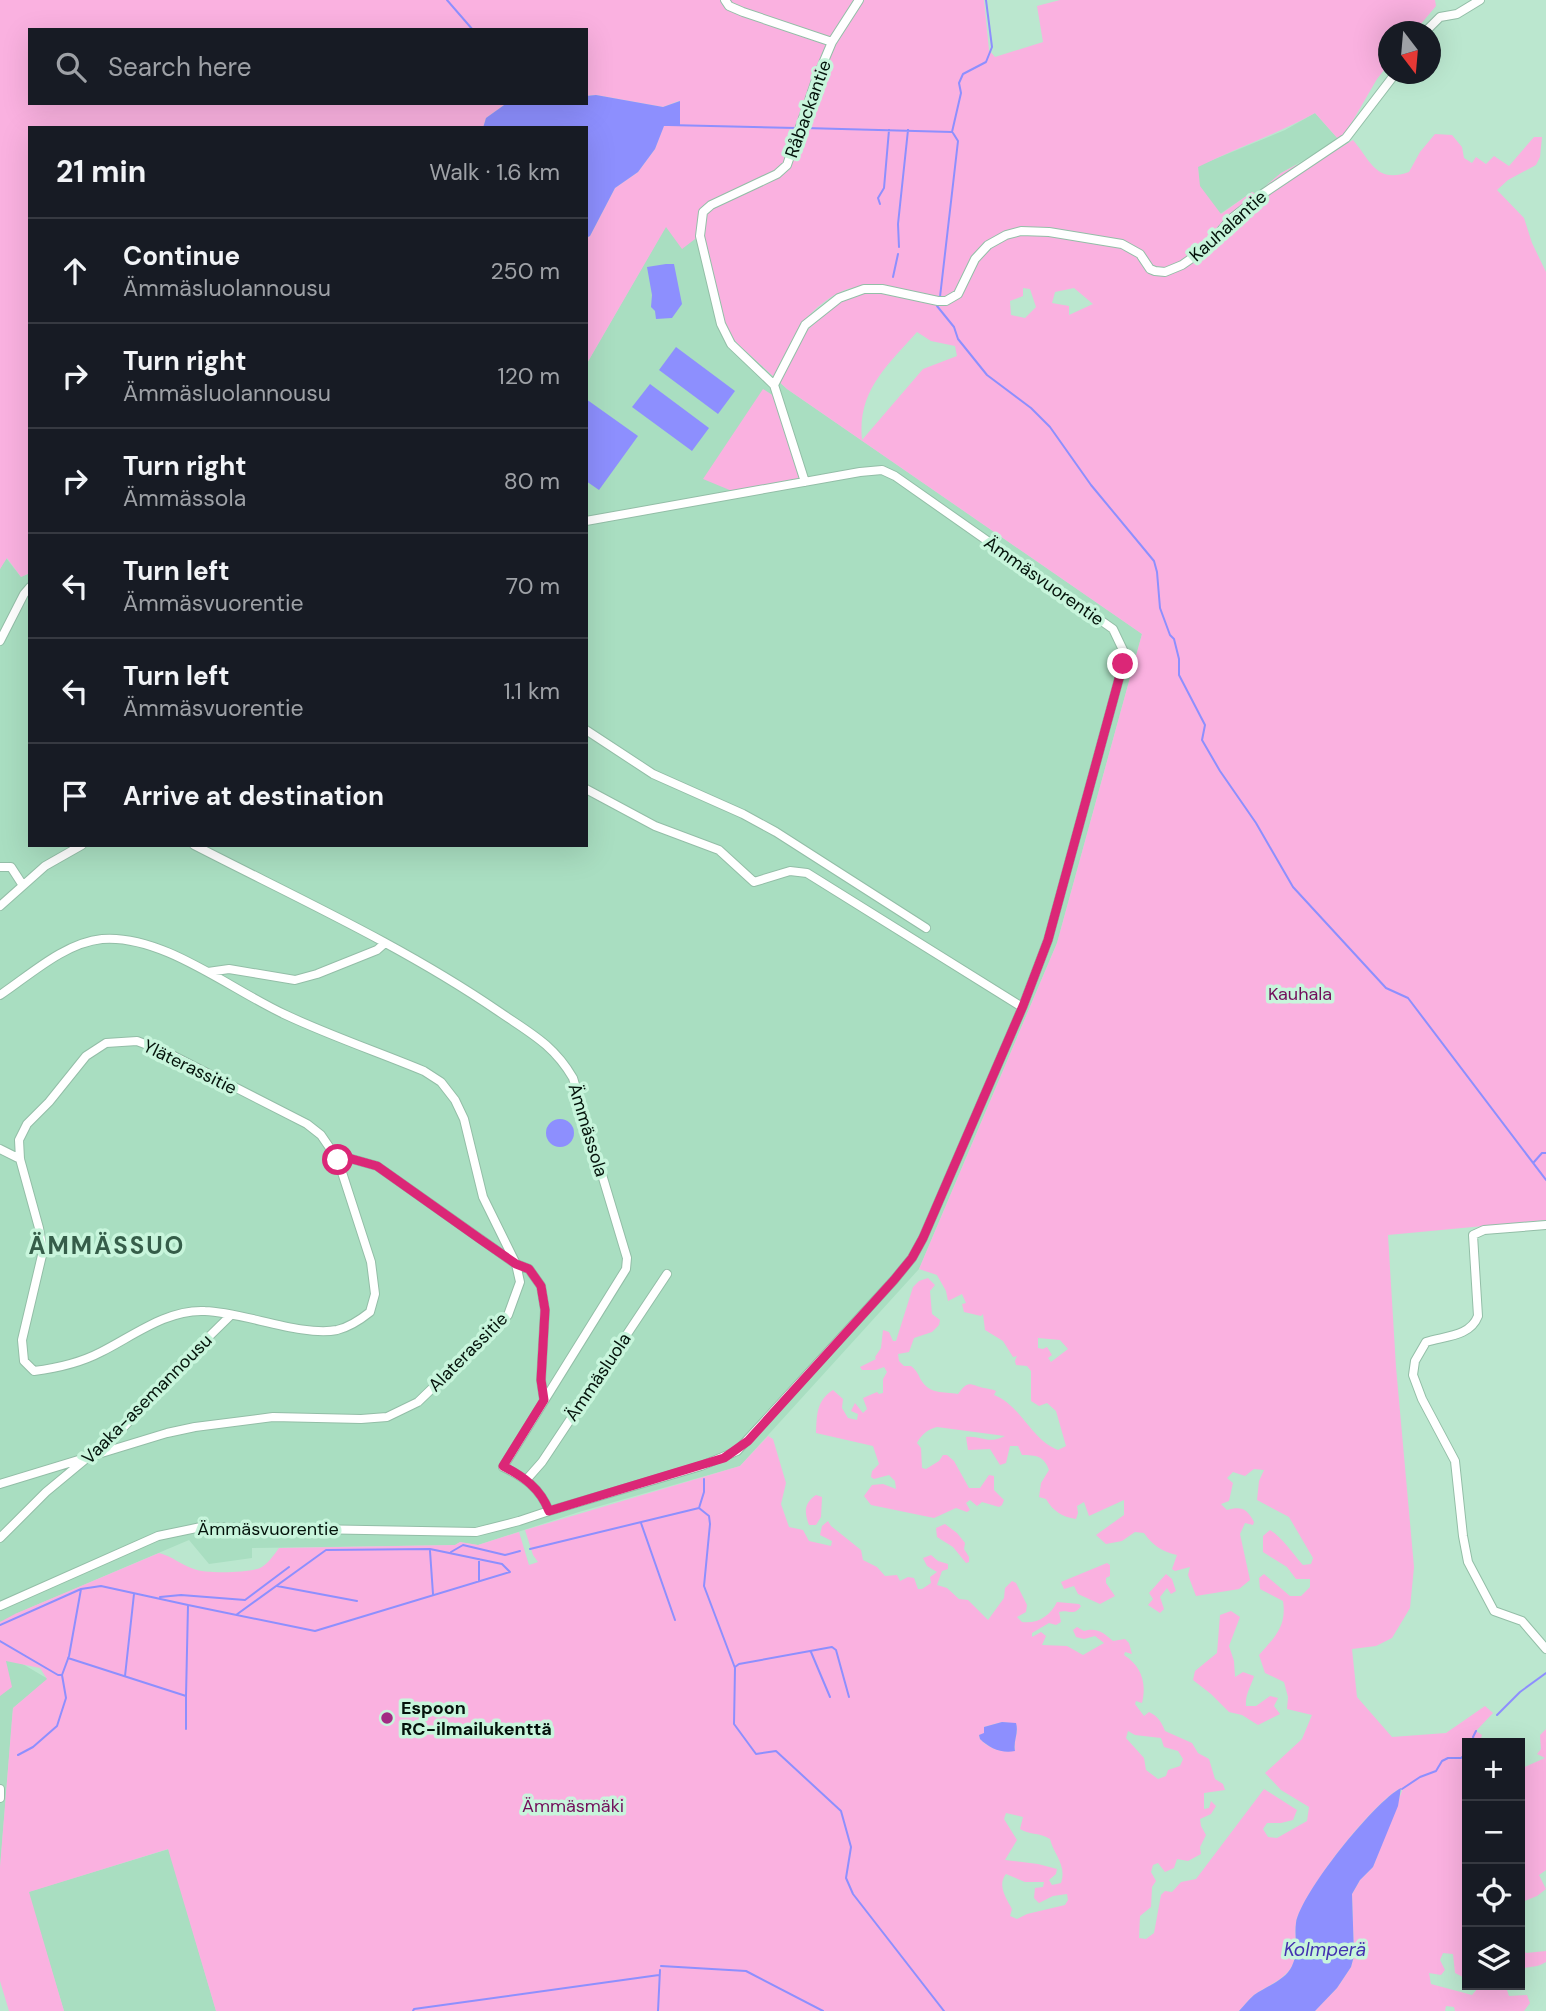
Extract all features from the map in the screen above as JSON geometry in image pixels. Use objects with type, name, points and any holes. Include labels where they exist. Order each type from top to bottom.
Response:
[{"type":"street","points":[[725,0],[729,6],[743,12],[832,43]]},
{"type":"street","name":"Råbackantie","points":[[805,482],[774,384],[727,339],[701,243],[700,228],[705,209],[777,174],[787,165],[809,99],[832,43],[859,0]]},
{"type":"street","points":[[1436,21],[1440,17],[1457,14],[1480,0]]},
{"type":"street","name":"Kauhalantie","points":[[774,384],[805,325],[839,298],[864,289],[882,289],[946,301],[957,294],[975,259],[984,248],[1006,234],[1021,231],[1049,232],[1122,244],[1140,254],[1150,269],[1160,272],[1182,265],[1205,249],[1231,219],[1264,192],[1346,138],[1387,84]]},
{"type":"street","name":"Ämmäsvuorentie","points":[[0,1606],[158,1536],[184,1529],[201,1527],[476,1532],[724,1458],[748,1441],[912,1258],[923,1238],[1048,940],[1123,664],[1120,640],[1113,629],[895,476],[882,470],[860,471],[588,521]]},
{"type":"street","points":[[0,641],[28,589]]},
{"type":"street","points":[[588,731],[653,774],[743,814],[776,832],[926,928]]},
{"type":"street","points":[[588,790],[655,826],[719,850],[754,882],[790,871],[807,873],[1022,1007]]},
{"type":"street","points":[[0,906],[45,866],[78,847]]},
{"type":"street","name":"Ämmässola","points":[[198,847],[385,943],[468,991],[549,1045],[562,1058],[573,1078],[627,1258],[626,1269],[503,1466],[527,1479]]},
{"type":"street","points":[[0,867],[11,867],[22,884]]},
{"type":"street","name":"Alaterassitie","points":[[0,995],[71,948],[99,940],[122,939],[147,944],[207,972],[248,997],[286,1015],[424,1071],[441,1082],[455,1100],[464,1119],[483,1197],[516,1264],[520,1282],[508,1315],[418,1402],[400,1412],[387,1417],[361,1419],[273,1417],[195,1427],[0,1483]]},
{"type":"street","points":[[207,972],[229,969],[295,980],[365,955],[385,943]]},
{"type":"street","name":"Yläterassitie","points":[[137,1041],[166,1052],[307,1124],[321,1135],[338,1160],[371,1262],[375,1294],[370,1312],[348,1326],[315,1331],[204,1311],[178,1315],[64,1367],[34,1371],[24,1361],[22,1340],[43,1251],[20,1159],[19,1140],[27,1124],[49,1102],[86,1056],[106,1044],[137,1041]]},
{"type":"street","points":[[0,1149],[20,1159]]},
{"type":"street","points":[[338,1160],[352,1159],[377,1166],[516,1264],[529,1269],[541,1286],[545,1310],[541,1380],[544,1400]]},
{"type":"street","points":[[1546,1224],[1484,1230],[1473,1235],[1478,1316],[1476,1321],[1473,1327],[1463,1332],[1423,1345],[1415,1361],[1413,1375],[1422,1399],[1455,1461],[1463,1536],[1473,1574],[1494,1611],[1522,1621],[1546,1648]]},
{"type":"street","name":"Ämmäsluola","points":[[527,1479],[542,1462],[667,1274]]},
{"type":"street","name":"Vaaka-asemannousu","points":[[0,1538],[46,1492],[122,1429],[181,1364],[231,1315]]},
{"type":"street","points":[[527,1479],[545,1500],[549,1511]]},
{"type":"street","points":[[0,1789],[0,1798]]},
{"type":"shaded area","points":[[1315,113],[1339,140],[1281,173],[1256,194],[1252,192],[1220,214],[1199,186],[1198,166],[1285,130]]},
{"type":"shaded area","points":[[666,226],[700,236],[726,329],[737,343],[787,389],[1142,634],[1057,943],[919,1269],[740,1466],[579,1512],[478,1545],[460,1542],[455,1545],[252,1548],[252,1558],[209,1564],[189,1540],[15,1614],[21,1663],[48,1679],[13,1708],[0,1868],[0,569],[6,558],[21,577],[28,574],[28,847],[588,847],[588,362]]},
{"type":"shaded area","points":[[169,1849],[216,2011],[64,2011],[28,1892]]},
{"type":"green space","points":[[0,0],[984,0],[989,50],[995,57],[1043,42],[1037,6],[1060,0],[1435,0],[1436,6],[1423,21],[1378,21],[1378,78],[1344,136],[1339,140],[1315,113],[1198,167],[1200,186],[1221,214],[1252,192],[1256,194],[1281,173],[1296,165],[1304,170],[1353,140],[1375,168],[1382,173],[1398,175],[1409,172],[1420,152],[1435,134],[1452,135],[1462,147],[1464,158],[1472,163],[1476,157],[1486,164],[1494,156],[1509,166],[1534,137],[1542,137],[1540,157],[1536,165],[1508,180],[1497,190],[1524,218],[1546,272],[1546,1220],[1388,1235],[1396,1367],[1414,1567],[1410,1608],[1392,1638],[1376,1646],[1352,1649],[1357,1697],[1392,1737],[1446,1733],[1485,1706],[1493,1713],[1476,1731],[1482,1735],[1481,1738],[1462,1738],[1462,1976],[1455,1973],[1453,1954],[1443,1953],[1440,1960],[1445,1970],[1441,1975],[1429,1973],[1431,1984],[1472,1995],[1476,1990],[1507,1990],[1509,1996],[1527,1995],[1530,2003],[1524,2011],[1455,2011],[1454,2007],[1446,2006],[1445,2011],[1315,2011],[1337,1988],[1351,1967],[1354,1956],[1352,1894],[1360,1880],[1373,1867],[1401,1788],[1389,1796],[1357,1829],[1311,1892],[1296,1923],[1295,1955],[1289,1971],[1254,1995],[1239,2011],[216,2011],[168,1849],[29,1892],[64,2011],[9,2011],[0,1981],[0,1867],[13,1708],[47,1679],[40,1668],[6,1661],[12,1687],[0,1696],[0,1622],[159,1553],[200,1571],[237,1572],[263,1567],[279,1548],[455,1545],[460,1542],[478,1545],[519,1532],[529,1565],[538,1562],[525,1530],[740,1466],[768,1436],[773,1439],[786,1483],[781,1504],[789,1527],[803,1530],[809,1541],[831,1546],[832,1541],[820,1535],[822,1526],[828,1521],[861,1550],[863,1560],[877,1567],[885,1576],[897,1575],[900,1581],[908,1577],[914,1578],[918,1589],[931,1583],[930,1577],[937,1572],[927,1566],[923,1558],[931,1555],[948,1564],[948,1569],[942,1571],[937,1585],[947,1588],[959,1599],[968,1600],[988,1620],[1004,1598],[1005,1588],[1012,1581],[1016,1583],[1027,1605],[1026,1612],[1017,1617],[1022,1622],[1043,1618],[1057,1602],[1079,1604],[1081,1606],[1074,1612],[1059,1612],[1061,1622],[1056,1625],[1049,1623],[1032,1633],[1032,1637],[1041,1632],[1046,1636],[1042,1645],[1067,1646],[1083,1655],[1104,1643],[1095,1636],[1084,1639],[1076,1637],[1073,1630],[1077,1627],[1084,1631],[1100,1632],[1113,1641],[1125,1639],[1129,1643],[1132,1654],[1125,1652],[1124,1655],[1135,1664],[1144,1688],[1142,1703],[1136,1701],[1135,1704],[1144,1716],[1149,1712],[1159,1720],[1165,1731],[1192,1743],[1198,1753],[1209,1759],[1215,1779],[1223,1784],[1225,1790],[1204,1793],[1204,1809],[1209,1808],[1211,1801],[1216,1806],[1211,1814],[1200,1819],[1206,1835],[1200,1847],[1201,1854],[1188,1861],[1177,1859],[1174,1868],[1165,1872],[1158,1863],[1153,1865],[1151,1872],[1156,1881],[1152,1887],[1151,1907],[1140,1916],[1139,1938],[1146,1939],[1154,1933],[1161,1895],[1165,1891],[1172,1892],[1181,1882],[1196,1879],[1264,1789],[1297,1810],[1293,1820],[1267,1823],[1263,1829],[1268,1837],[1277,1838],[1307,1821],[1309,1807],[1281,1790],[1265,1773],[1302,1739],[1312,1715],[1287,1709],[1288,1697],[1284,1682],[1265,1673],[1259,1655],[1278,1631],[1284,1610],[1283,1601],[1260,1589],[1259,1578],[1264,1574],[1290,1596],[1301,1596],[1310,1587],[1310,1579],[1296,1579],[1287,1567],[1263,1552],[1263,1536],[1270,1530],[1275,1533],[1303,1565],[1311,1564],[1313,1558],[1289,1517],[1257,1500],[1259,1481],[1264,1470],[1254,1469],[1245,1476],[1233,1472],[1227,1478],[1233,1483],[1229,1501],[1221,1504],[1227,1510],[1244,1510],[1254,1522],[1253,1525],[1245,1523],[1240,1534],[1250,1580],[1239,1589],[1196,1596],[1188,1575],[1190,1567],[1175,1571],[1172,1569],[1177,1555],[1158,1547],[1144,1533],[1135,1532],[1122,1541],[1106,1544],[1096,1535],[1124,1515],[1124,1500],[1089,1516],[1084,1502],[1077,1506],[1076,1519],[1066,1517],[1058,1513],[1046,1499],[1039,1497],[1041,1483],[1049,1470],[1042,1459],[1022,1455],[1018,1446],[1010,1446],[1006,1463],[1000,1465],[990,1449],[968,1450],[966,1437],[993,1440],[1005,1436],[937,1427],[921,1437],[917,1443],[921,1448],[922,1468],[926,1469],[943,1455],[947,1455],[954,1461],[969,1488],[980,1488],[989,1475],[994,1476],[994,1490],[1004,1500],[999,1507],[982,1502],[977,1506],[970,1500],[966,1503],[970,1510],[967,1512],[956,1508],[934,1518],[871,1505],[864,1496],[872,1485],[883,1484],[896,1489],[895,1481],[889,1475],[874,1479],[871,1477],[872,1471],[879,1464],[873,1446],[816,1433],[820,1404],[833,1390],[843,1399],[842,1408],[848,1418],[857,1420],[858,1414],[851,1411],[855,1403],[863,1413],[867,1409],[863,1398],[877,1392],[883,1393],[883,1379],[887,1372],[884,1367],[862,1370],[860,1367],[876,1359],[881,1348],[883,1330],[889,1332],[893,1341],[896,1341],[913,1287],[928,1278],[935,1285],[930,1291],[932,1314],[940,1320],[939,1325],[932,1332],[914,1338],[909,1352],[898,1354],[899,1361],[904,1366],[911,1366],[928,1388],[937,1392],[958,1394],[970,1384],[996,1391],[994,1395],[1012,1406],[1040,1439],[1058,1450],[1066,1446],[1056,1411],[1047,1403],[1039,1406],[1031,1401],[1031,1371],[1027,1366],[1016,1365],[1017,1356],[1013,1357],[1003,1341],[985,1330],[983,1314],[981,1316],[964,1312],[962,1304],[966,1303],[962,1294],[948,1301],[937,1275],[919,1269],[1057,943],[1142,634],[787,389],[737,343],[726,329],[699,236],[682,249],[666,227],[588,362],[588,237],[615,188],[638,172],[655,149],[664,125],[680,125],[679,101],[663,107],[588,96],[588,28],[28,28],[28,105],[504,105],[486,118],[484,126],[28,126],[28,574],[21,577],[7,558],[0,569]],"holes":[[[1021,229],[1065,231],[1076,237],[1123,242],[1142,253],[1152,267],[1164,269],[1174,264],[1175,270],[1159,274],[1154,272],[1132,251],[1121,246],[1047,234],[1023,233],[1005,237],[992,244],[982,254],[964,288],[949,302],[931,303],[881,292],[857,294],[836,305],[800,337],[799,326],[817,308],[848,289],[879,287],[938,299],[945,298],[956,291],[973,259],[998,235]],[[1023,288],[1030,289],[1036,307],[1025,318],[1011,315],[1010,301],[1023,296]],[[1074,288],[1093,304],[1069,315],[1069,306],[1052,303],[1055,292]],[[917,332],[931,341],[955,346],[957,356],[923,369],[862,440],[864,407],[876,380]],[[1038,1338],[1060,1340],[1068,1349],[1051,1362],[1048,1358],[1052,1355],[1047,1347],[1038,1348]],[[1002,1722],[1016,1724],[1015,1750],[1001,1751],[980,1739],[979,1735],[984,1734],[984,1727]],[[1128,1731],[1135,1735],[1161,1738],[1164,1747],[1178,1751],[1183,1759],[1180,1766],[1168,1770],[1166,1776],[1158,1779],[1146,1770],[1144,1758],[1126,1738]],[[1006,1813],[1023,1817],[1020,1829],[1050,1839],[1061,1865],[1061,1883],[1052,1885],[1049,1880],[1056,1874],[1057,1869],[1005,1860],[1017,1840],[1004,1819]],[[1006,1874],[1025,1882],[1044,1882],[1043,1887],[1035,1888],[1034,1898],[1039,1903],[1053,1896],[1067,1894],[1068,1900],[1065,1905],[1017,1919],[1010,1916],[1012,1909],[1002,1887]]]},
{"type":"green space","points":[[763,389],[774,396],[801,478],[732,491],[703,479]]},
{"type":"green space","points":[[816,1495],[822,1497],[821,1517],[816,1525],[809,1525],[806,1508]]},
{"type":"green space","points":[[945,1524],[965,1543],[964,1549],[969,1562],[966,1563],[953,1547],[937,1537],[936,1528]]},
{"type":"green space","points":[[1107,1563],[1110,1565],[1110,1576],[1106,1578],[1106,1583],[1115,1596],[1100,1604],[1078,1594],[1074,1586],[1064,1589],[1061,1582]]},
{"type":"green space","points":[[1166,1574],[1172,1579],[1176,1591],[1171,1594],[1167,1588],[1160,1597],[1164,1609],[1160,1613],[1148,1605],[1153,1599],[1149,1593]]},
{"type":"green space","points":[[1231,1611],[1240,1617],[1229,1646],[1235,1677],[1243,1672],[1254,1676],[1247,1694],[1246,1706],[1256,1706],[1270,1696],[1278,1698],[1274,1706],[1280,1714],[1258,1725],[1242,1715],[1229,1712],[1193,1680],[1195,1671],[1217,1653],[1220,1615]]},
{"type":"green space","points":[[1546,1729],[1546,1870],[1539,1875],[1546,1889],[1525,1901],[1525,1767],[1545,1758],[1537,1754],[1541,1749],[1540,1735]]},
{"type":"green space","points":[[1546,1951],[1546,1962],[1526,1968],[1525,1952]]},
{"type":"water","points":[[588,96],[663,107],[680,101],[680,126],[664,126],[655,149],[638,172],[615,188],[588,237],[588,126],[484,126],[486,118],[504,105],[588,105]]},
{"type":"water","points":[[674,264],[682,304],[672,318],[656,319],[655,311],[651,307],[652,295],[647,267]]},
{"type":"water","points":[[676,347],[735,391],[718,414],[659,370]]},
{"type":"water","points":[[650,384],[709,428],[692,451],[632,407]]},
{"type":"water","points":[[588,400],[638,436],[599,490],[588,482]]},
{"type":"water","points":[[560,1119],[570,1123],[574,1133],[570,1143],[560,1147],[550,1143],[546,1133],[550,1123]]},
{"type":"water","points":[[1002,1722],[1016,1723],[1015,1751],[996,1750],[980,1739],[979,1735],[984,1733],[984,1727]]},
{"type":"water","name":"Kolmperä","points":[[1401,1788],[1398,1806],[1373,1867],[1360,1880],[1352,1894],[1354,1956],[1351,1967],[1337,1988],[1315,2011],[1239,2011],[1254,1995],[1289,1971],[1295,1955],[1296,1923],[1311,1891],[1357,1829]]},
{"type":"waterway","points":[[447,0],[471,28]]},
{"type":"waterway","points":[[805,128],[952,132],[961,93],[959,83],[963,74],[986,62],[992,47],[986,0]]},
{"type":"waterway","points":[[668,125],[796,128]]},
{"type":"waterway","points":[[880,204],[878,198],[884,188],[889,130]]},
{"type":"waterway","points":[[899,247],[898,224],[908,130]]},
{"type":"waterway","points":[[940,297],[958,141],[953,133]]},
{"type":"waterway","points":[[893,277],[898,254]]},
{"type":"waterway","points":[[937,306],[954,327],[958,339],[987,375],[1031,408],[1050,427],[1091,485],[1154,561],[1160,608],[1174,639],[1179,659],[1179,675],[1205,725],[1202,740],[1256,823],[1293,887],[1386,988],[1408,998],[1546,1180]]},
{"type":"waterway","points":[[1534,1162],[1542,1153],[1546,1153]]},
{"type":"waterway","points":[[530,1549],[699,1508],[704,1492],[704,1479]]},
{"type":"waterway","points":[[699,1508],[709,1516],[710,1524],[704,1586],[735,1668],[734,1724],[756,1754],[776,1751],[841,1811],[851,1847],[846,1878],[853,1894],[944,2011]]},
{"type":"waterway","points":[[641,1523],[675,1620]]},
{"type":"waterway","points":[[451,1552],[463,1545],[505,1555],[520,1551]]},
{"type":"waterway","points":[[188,1605],[315,1631],[510,1572],[502,1564],[430,1549],[326,1550],[236,1615]]},
{"type":"waterway","points":[[430,1551],[433,1594]]},
{"type":"waterway","points":[[479,1559],[479,1581]]},
{"type":"waterway","points":[[160,1597],[181,1595],[245,1600],[289,1567]]},
{"type":"waterway","points":[[68,1658],[186,1696],[188,1605],[101,1586],[81,1589]]},
{"type":"waterway","points":[[277,1586],[357,1601]]},
{"type":"waterway","points":[[0,1625],[81,1589],[69,1656],[62,1675],[66,1698],[57,1726],[33,1747],[18,1755]]},
{"type":"waterway","points":[[125,1676],[134,1594]]},
{"type":"waterway","points":[[0,1641],[61,1675]]},
{"type":"waterway","points":[[735,1667],[739,1664],[832,1647],[836,1650],[849,1697]]},
{"type":"waterway","points":[[811,1652],[830,1697]]},
{"type":"waterway","points":[[1497,1715],[1520,1692],[1546,1673]]},
{"type":"waterway","points":[[186,1696],[186,1729]]},
{"type":"waterway","points":[[1473,1738],[1476,1731]]},
{"type":"waterway","points":[[1402,1789],[1420,1777],[1436,1771],[1442,1761],[1462,1757]]},
{"type":"waterway","points":[[661,1966],[746,1971],[823,2011]]},
{"type":"waterway","points":[[658,2011],[660,1970]]},
{"type":"waterway","points":[[413,2011],[659,1975]]},
{"type":"place","name":"Espoon RC-ilmailukenttä","points":[[387,1718]]},
{"type":"district","name":"ÄMMÄSSUO","points":[[107,1246]]},
{"type":"route","points":[[338,1160],[352,1159],[377,1166],[516,1264],[529,1269],[541,1286],[545,1310],[541,1380],[544,1400],[503,1466],[527,1479],[545,1500],[549,1511],[701,1466],[737,1451],[894,1280],[912,1258],[923,1238],[1023,1006],[1048,940],[1123,664]]},
{"type":"park label","name":"Kauhala","points":[[1300,994]]},
{"type":"park label","name":"Ämmäsmäki","points":[[573,1806]]}]
